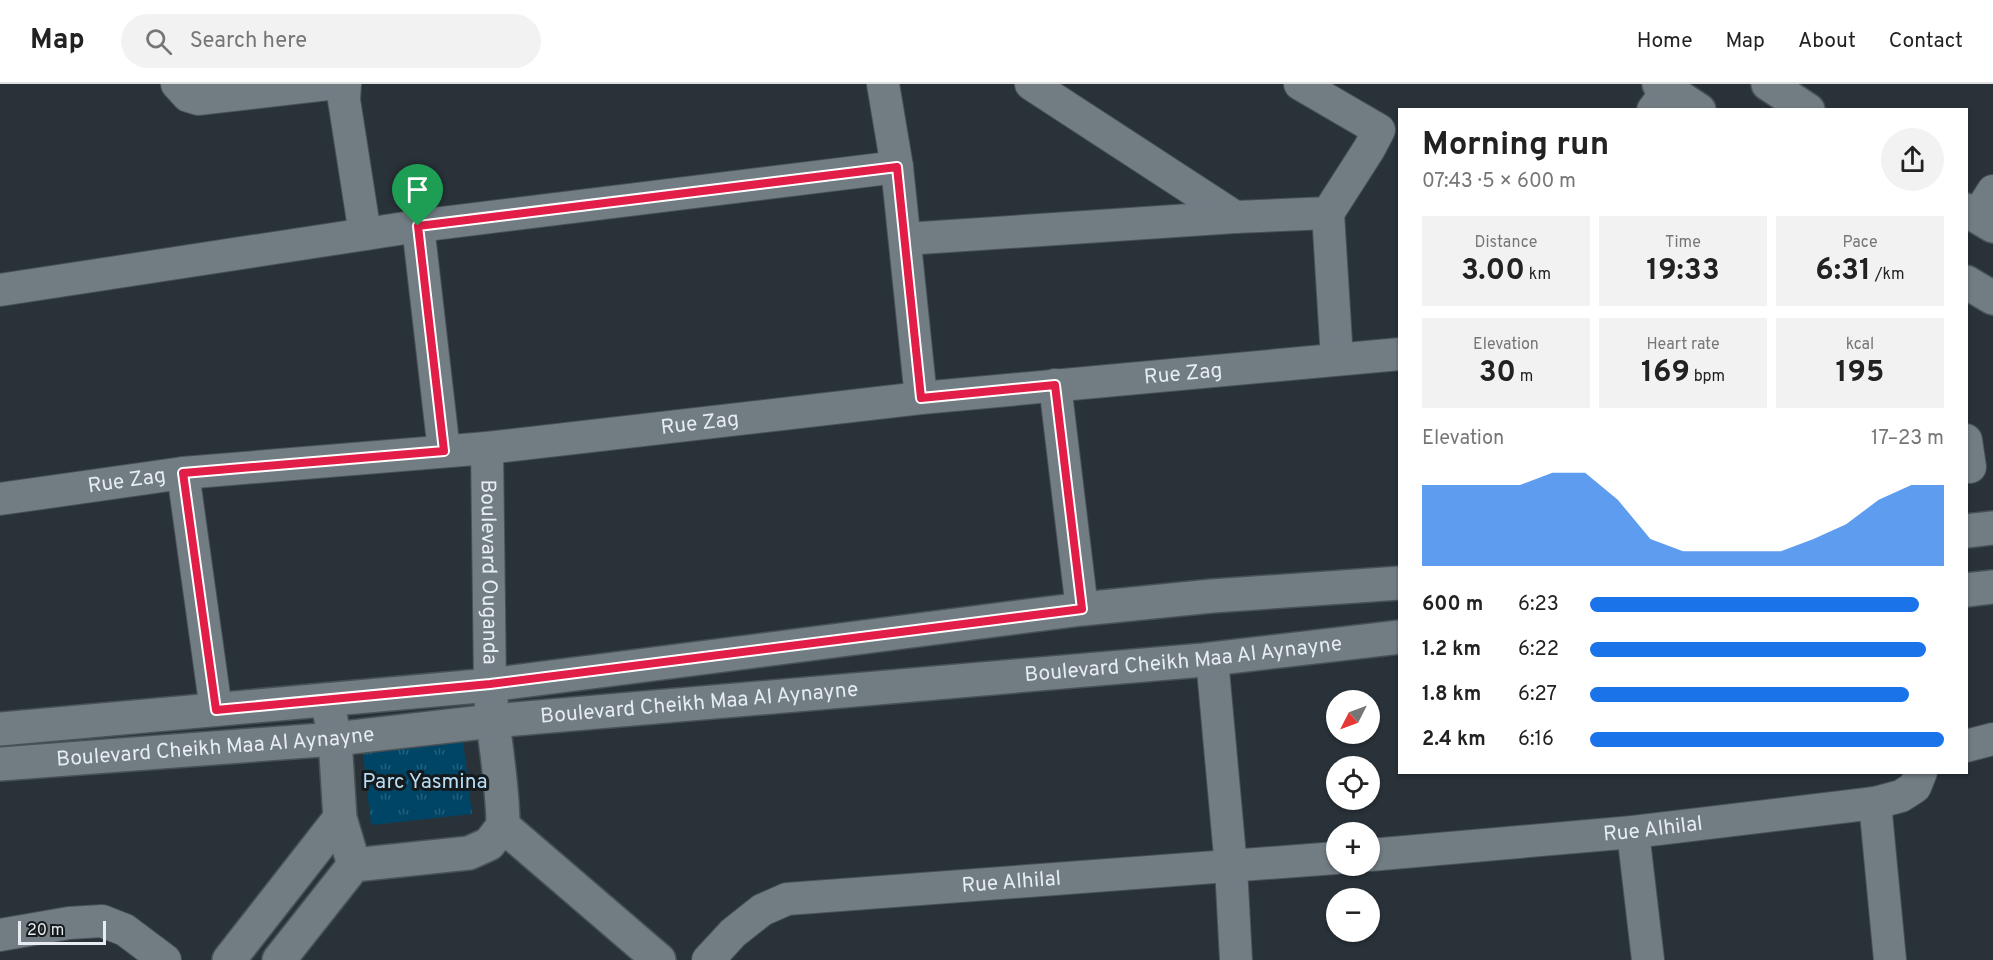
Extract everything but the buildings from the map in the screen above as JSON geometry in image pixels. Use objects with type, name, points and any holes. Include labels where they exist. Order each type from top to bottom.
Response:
[{"type":"main road","points":[[1767,84],[1806,108]]},
{"type":"main road","points":[[1660,95],[1694,108]]},
{"type":"main road","points":[[1968,531],[1993,528]]},
{"type":"main road","name":"Boulevard Cheikh Maa Al Aynayne","points":[[0,729],[490,684],[1082,609],[1212,596],[1398,584]]},
{"type":"main road","points":[[1968,590],[1993,587]]},
{"type":"main road","name":"Boulevard Cheikh Maa Al Aynayne","points":[[0,764],[335,739],[492,721],[1212,659],[1398,638]]},
{"type":"main road","name":"Boulevard Ouganda","points":[[490,684],[498,824]]},
{"type":"main road","points":[[327,700],[335,739],[340,818],[354,865]]},
{"type":"main road","points":[[229,960],[340,818]]},
{"type":"main road","points":[[279,960],[354,865],[470,853],[498,824]]},
{"type":"main road","points":[[498,824],[625,960]]},
{"type":"main road","points":[[498,824],[659,960]]},
{"type":"street","points":[[177,84],[188,96],[198,99],[328,84]]},
{"type":"street","points":[[345,84],[344,100],[365,234]]},
{"type":"street","points":[[884,84],[897,167],[921,398]]},
{"type":"street","points":[[1031,84],[1235,217]]},
{"type":"street","points":[[1300,84],[1389,135],[1369,149],[1328,213],[1337,359]]},
{"type":"street","points":[[0,290],[418,226],[897,167]]},
{"type":"street","points":[[905,239],[1328,213]]},
{"type":"street","points":[[418,226],[444,451]]},
{"type":"street","name":"Rue Zag","points":[[0,499],[183,473],[487,448],[921,398],[1398,354]]},
{"type":"street","points":[[1055,385],[1082,609]]},
{"type":"street","name":"Boulevard Ouganda","points":[[487,448],[490,684]]},
{"type":"street","points":[[183,473],[216,710]]},
{"type":"street","points":[[1212,659],[1231,867],[1236,960]]},
{"type":"street","points":[[1968,745],[1993,739]]},
{"type":"street","name":"Rue Alhilal","points":[[1380,854],[1633,831],[1875,803],[1901,796],[1915,786],[1920,774]]},
{"type":"street","points":[[1875,803],[1890,960]]},
{"type":"street","points":[[1633,831],[1648,960]]},
{"type":"street","name":"Rue Alhilal","points":[[708,960],[734,933],[762,910],[787,900],[1326,859]]},
{"type":"street","points":[[0,935],[69,923],[102,921],[125,930],[165,960]]},
{"type":"green space","name":"Parc Yasmina","points":[[463,741],[472,814],[371,825],[363,753]]},
{"type":"route","points":[[897,167],[921,398],[1055,385],[1082,609],[490,684],[216,710],[183,473],[444,451],[418,226],[897,167]]}]
